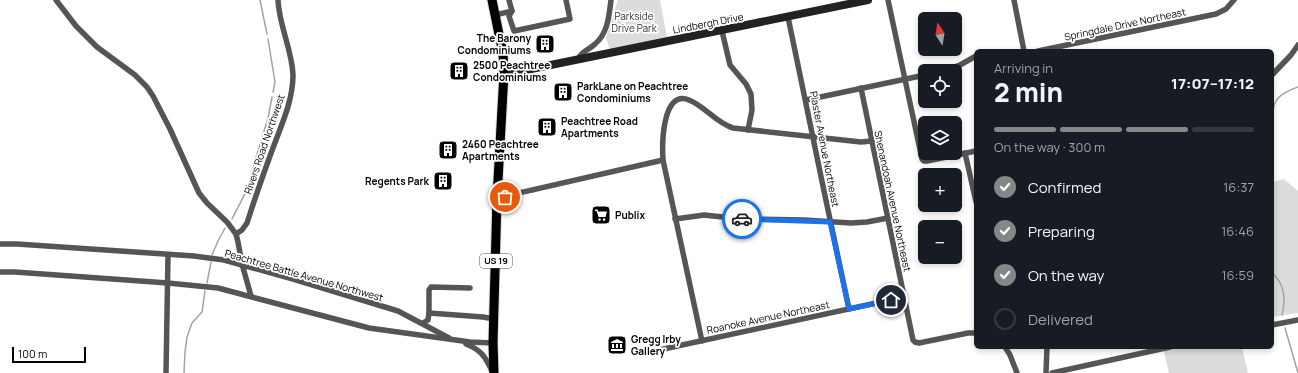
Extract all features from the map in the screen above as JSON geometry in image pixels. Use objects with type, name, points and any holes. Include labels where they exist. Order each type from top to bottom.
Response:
[{"type":"highway","name":"US 19","points":[[492,0],[503,54],[504,73],[497,198],[493,373]]},
{"type":"main road","name":"Lindbergh Drive","points":[[504,73],[512,73],[868,0]]},
{"type":"street","points":[[56,0],[76,26],[97,47],[132,73],[147,87],[170,129],[199,193],[227,222],[236,234],[242,264],[251,296]]},
{"type":"street","name":"Rivers Road Northwest","points":[[236,234],[242,230],[247,223],[286,111],[292,89],[292,61],[280,20],[278,0]]},
{"type":"street","points":[[509,0],[512,11],[509,16],[514,31],[570,19],[566,0]]},
{"type":"street","points":[[578,59],[582,53],[597,43],[602,36],[608,21],[611,0]]},
{"type":"street","points":[[888,0],[921,157],[924,161],[974,151]]},
{"type":"street","points":[[1014,0],[1024,49]]},
{"type":"street","name":"Springdale Drive Northeast","points":[[1048,49],[1216,14],[1226,9],[1234,0]]},
{"type":"street","points":[[495,15],[512,11]]},
{"type":"street","name":"Plaster Avenue Northeast","points":[[788,17],[849,309]]},
{"type":"street","points":[[722,30],[730,65],[746,84],[750,94],[752,110],[748,130]]},
{"type":"street","points":[[1274,73],[1298,45]]},
{"type":"street","points":[[962,64],[974,57]]},
{"type":"street","points":[[806,100],[918,76]]},
{"type":"street","name":"Shenandoah Avenue Northeast","points":[[861,88],[913,340],[919,343],[974,333]]},
{"type":"street","points":[[702,341],[663,160],[663,144],[667,117],[671,105],[678,99],[684,98],[690,100],[727,126],[748,130],[862,142],[872,141]]},
{"type":"street","points":[[966,153],[974,192]]},
{"type":"street","points":[[497,198],[663,160]]},
{"type":"street","points":[[675,219],[704,216],[742,219],[859,223],[888,218]]},
{"type":"street","name":"Peachtree Battle Avenue Northwest","points":[[0,244],[168,254],[211,258],[242,264],[398,311],[452,340]]},
{"type":"street","points":[[166,373],[168,254]]},
{"type":"street","name":"Peachtree Battle Avenue Northwest","points":[[0,272],[168,283],[218,288],[353,324],[452,340],[493,343]]},
{"type":"street","points":[[424,324],[428,320],[430,313],[429,290],[431,287],[470,288]]},
{"type":"street","name":"Roanoke Avenue Northeast","points":[[659,350],[904,298]]},
{"type":"street","points":[[430,313],[483,316],[494,319]]},
{"type":"street","points":[[1274,325],[1298,320]]},
{"type":"street","name":"Peachtree Battle Avenue Northwest","points":[[460,341],[480,352],[487,360],[493,373]]},
{"type":"street","points":[[1006,349],[1017,373]]},
{"type":"street","points":[[1046,373],[1047,349]]},
{"type":"street","points":[[1052,373],[1160,349]]},
{"type":"green space","name":"Parkside Drive Park","points":[[618,0],[660,0],[667,37],[610,50],[606,38]]},
{"type":"green space","points":[[1284,179],[1298,191],[1298,313],[1274,317],[1274,182]]},
{"type":"green space","points":[[1163,349],[1242,349],[1248,373],[1169,373]]},
{"type":"waterway","points":[[260,0],[267,34]]},
{"type":"waterway","points":[[268,39],[275,82],[273,92]]},
{"type":"waterway","points":[[1274,106],[1279,97],[1298,87]]},
{"type":"waterway","points":[[232,219],[247,188],[268,118],[272,97]]},
{"type":"waterway","points":[[212,255],[225,228]]},
{"type":"waterway","points":[[207,283],[211,262]]},
{"type":"waterway","points":[[1274,275],[1282,287],[1284,298],[1282,315]]},
{"type":"waterway","points":[[184,373],[187,337],[192,323],[202,312],[205,291]]},
{"type":"waterway","points":[[1285,328],[1298,373]]},
{"type":"way so far","points":[[505,197],[663,160],[675,219],[704,216],[742,219]]},
{"type":"place","name":"The Barony Condominiums","points":[[545,44]]},
{"type":"place","name":"2500 Peachtree Condominiums","points":[[459,71]]},
{"type":"place","name":"ParkLane on Peachtree Condominiums","points":[[563,92]]},
{"type":"place","name":"Peachtree Road Apartments","points":[[547,127]]},
{"type":"place","name":"2460 Peachtree Apartments","points":[[448,150]]},
{"type":"place","name":"Regents Park","points":[[443,181]]},
{"type":"place","name":"Publix","points":[[601,215]]},
{"type":"place","name":"Gregg Irby Gallery","points":[[617,345]]},
{"type":"route","points":[[742,219],[830,222],[849,309],[891,300]]}]
